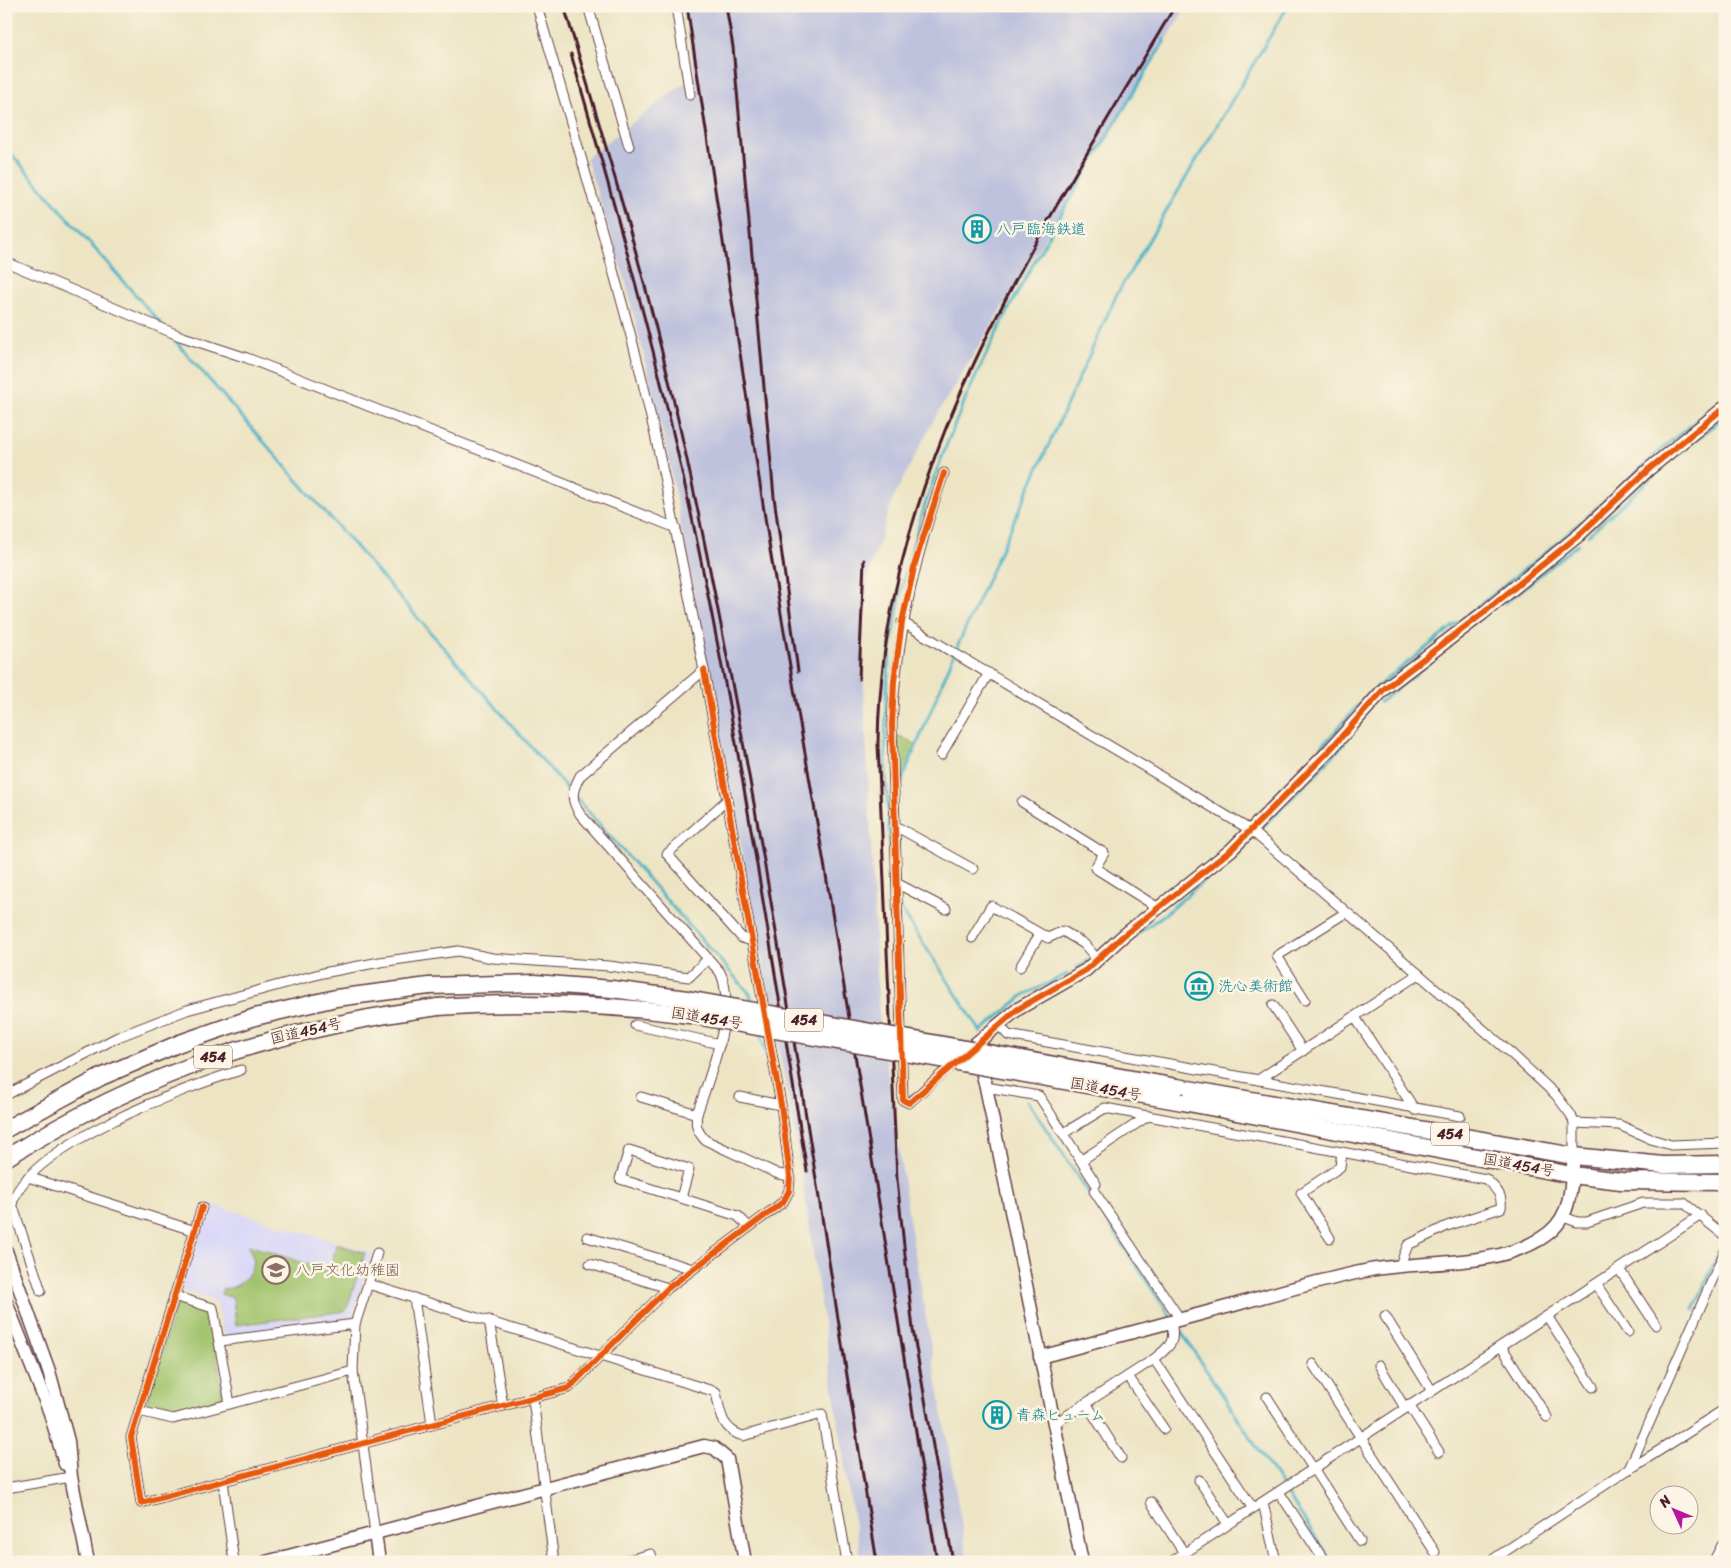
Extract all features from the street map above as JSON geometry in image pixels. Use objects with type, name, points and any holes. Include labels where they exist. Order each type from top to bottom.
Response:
[{"type":"highway","name":"国道454号","points":[[6,1128],[101,1077],[180,1043],[255,1017],[336,998],[429,986],[536,983],[612,989],[687,999],[1574,1156],[1663,1165],[1725,1164]]},
{"type":"highway","name":"国道454号","points":[[6,1158],[44,1134],[140,1085],[231,1051],[377,1015],[438,1007],[502,1004],[629,1007],[690,1015],[1183,1102],[1572,1175],[1621,1181],[1725,1182]]},
{"type":"main road","points":[[1716,1562],[1725,1545]]},
{"type":"street","points":[[202,1207],[131,1437],[141,1503],[569,1388],[668,1288],[784,1202],[789,1191],[790,1176],[781,1105],[728,799],[676,528],[639,368],[588,178],[537,6]]},
{"type":"street","points":[[588,6],[629,146]]},
{"type":"street","points":[[676,6],[690,95]]},
{"type":"street","points":[[6,262],[180,336],[247,358],[676,528]]},
{"type":"street","points":[[944,473],[915,563],[902,622],[894,681],[892,725],[897,827],[898,988],[903,1100],[909,1103],[975,1044],[1018,1009],[1078,975],[1098,960],[1124,936],[1160,909],[1252,831],[1384,689],[1482,614],[1579,535],[1649,469],[1725,407]]},
{"type":"street","points":[[902,622],[1252,831],[1345,913],[1419,974],[1556,1095],[1571,1115],[1574,1123],[1572,1175],[1564,1217],[1553,1230],[1540,1239],[1509,1253],[1480,1258],[1400,1265],[1303,1286],[1040,1357]]},
{"type":"street","points":[[704,670],[580,776],[573,789],[572,802],[580,814],[720,972],[726,983],[720,1044],[695,1123],[699,1133],[705,1140],[778,1174],[790,1176]]},
{"type":"street","points":[[941,756],[989,673]]},
{"type":"street","points":[[728,799],[667,854],[742,938],[752,941]]},
{"type":"street","points":[[1022,802],[1104,853],[1095,868],[1160,909]]},
{"type":"street","points":[[897,827],[972,869]]},
{"type":"street","points":[[898,884],[946,909]]},
{"type":"street","points":[[972,938],[990,906],[1048,938],[1063,932],[1084,944],[1098,960]]},
{"type":"street","points":[[1305,1000],[1277,956],[1345,913]]},
{"type":"street","points":[[1020,967],[1040,934]]},
{"type":"street","points":[[6,1094],[118,1037],[163,1018],[216,1000],[351,968],[458,951],[492,958],[609,966],[688,978],[708,958]]},
{"type":"street","points":[[1258,1080],[1419,974]]},
{"type":"street","points":[[1273,1005],[1303,1051]]},
{"type":"street","points":[[1355,1017],[1415,1110]]},
{"type":"street","points":[[635,1025],[720,1044]]},
{"type":"street","points":[[999,1025],[1008,1035],[1415,1110],[1460,1116]]},
{"type":"street","points":[[975,1044],[986,1087],[1082,1562]]},
{"type":"street","points":[[40,1291],[12,1204],[15,1191],[28,1177],[65,1148],[124,1116],[213,1079],[241,1070]]},
{"type":"street","points":[[986,1087],[1039,1096],[1082,1160],[1095,1188],[1175,1320],[1172,1342],[1154,1360],[1054,1424]]},
{"type":"street","points":[[641,1097],[697,1114]]},
{"type":"street","points":[[740,1097],[781,1105]]},
{"type":"street","points":[[1064,1133],[1104,1108],[1486,1179],[1500,1193],[1502,1200],[1500,1208],[1447,1226],[1408,1245],[1400,1265]]},
{"type":"street","points":[[1082,1160],[1148,1116]]},
{"type":"street","points":[[1574,1123],[1619,1125],[1651,1140],[1671,1145],[1725,1143]]},
{"type":"street","points":[[681,1198],[689,1169],[629,1150],[620,1179],[738,1216],[749,1227]]},
{"type":"street","points":[[1330,1238],[1300,1193],[1340,1167],[1342,1152]]},
{"type":"street","points":[[28,1177],[195,1231]]},
{"type":"street","points":[[1564,1217],[1578,1222],[1587,1222],[1650,1202],[1684,1202],[1725,1236]]},
{"type":"street","points":[[1150,1502],[1177,1559],[1252,1507],[1314,1470],[1360,1436],[1701,1215]]},
{"type":"street","points":[[587,1237],[693,1269]]},
{"type":"street","points":[[6,1251],[49,1372],[68,1441],[71,1478],[88,1562]]},
{"type":"street","points":[[378,1252],[355,1324],[352,1371],[379,1562]]},
{"type":"street","points":[[1630,1469],[1725,1252]]},
{"type":"street","points":[[590,1264],[668,1288]]},
{"type":"street","points":[[1619,1269],[1656,1325]]},
{"type":"street","points":[[368,1284],[602,1355],[716,1392],[723,1422],[736,1434],[742,1436],[822,1414],[847,1562]]},
{"type":"street","points":[[1596,1284],[1628,1332]]},
{"type":"street","points":[[174,1296],[213,1308],[230,1404]]},
{"type":"street","points":[[414,1298],[432,1424]]},
{"type":"street","points":[[6,1302],[50,1413],[59,1447],[71,1478]]},
{"type":"street","points":[[1385,1316],[1432,1391]]},
{"type":"street","points":[[1547,1316],[1593,1387]]},
{"type":"street","points":[[489,1320],[503,1406]]},
{"type":"street","points":[[220,1341],[355,1324]]},
{"type":"street","points":[[1501,1346],[1547,1417]]},
{"type":"street","points":[[1154,1360],[1252,1507]]},
{"type":"street","points":[[1313,1364],[1435,1552]]},
{"type":"street","points":[[1379,1365],[1439,1452]]},
{"type":"street","points":[[138,1411],[172,1419],[352,1371]]},
{"type":"street","points":[[1128,1376],[1164,1429]]},
{"type":"street","points":[[1267,1397],[1360,1541]]},
{"type":"street","points":[[533,1399],[554,1562]]},
{"type":"street","points":[[1086,1403],[1121,1458]]},
{"type":"street","points":[[1489,1562],[1630,1469],[1725,1410]]},
{"type":"street","points":[[266,1562],[704,1446],[714,1448],[727,1459],[745,1562]]},
{"type":"street","points":[[6,1488],[71,1478]]},
{"type":"street","points":[[1199,1480],[1228,1524]]},
{"type":"street","points":[[223,1481],[234,1562]]},
{"type":"street","points":[[1282,1490],[1325,1562]]},
{"type":"street","points":[[1263,1502],[1276,1562]]},
{"type":"street","points":[[620,1562],[651,1554],[652,1562]]},
{"type":"shaded area","points":[[684,6],[1186,8],[937,414],[894,496],[869,572],[862,648],[879,1014],[909,1219],[968,1562],[862,1562],[848,1488],[798,1150],[667,451],[625,279],[586,158],[695,75]]},
{"type":"shaded area","name":"八戸文化幼稚園","points":[[207,1203],[372,1253],[352,1316],[346,1320],[228,1336],[223,1333],[217,1302],[184,1291],[181,1287]]},
{"type":"green space","points":[[897,735],[916,744],[900,786]]},
{"type":"green space","points":[[337,1244],[365,1253],[346,1311],[236,1325],[233,1298],[221,1294],[223,1289],[240,1284],[250,1272],[254,1261],[248,1245],[329,1271]]},
{"type":"green space","points":[[177,1303],[209,1312],[223,1396],[220,1402],[192,1410],[171,1413],[161,1412],[153,1410],[146,1404]]},
{"type":"waterway","points":[[897,793],[957,647],[1117,294],[1288,6]]},
{"type":"waterway","points":[[894,899],[892,896],[886,772],[887,678],[891,647],[908,565],[932,485],[962,407],[997,332],[1036,258],[1164,42],[1164,39]]},
{"type":"waterway","points":[[6,148],[162,325]]},
{"type":"waterway","points":[[171,336],[572,794]]},
{"type":"waterway","points":[[1296,776],[1368,694],[1554,546],[1665,446],[1725,398]]},
{"type":"waterway","points":[[1588,535],[1670,461],[1725,416]]},
{"type":"waterway","points":[[1505,603],[1578,544]]},
{"type":"waterway","points":[[1380,702],[1430,662]]},
{"type":"waterway","points":[[1241,849],[1345,743]]},
{"type":"waterway","points":[[576,798],[750,994],[753,1005]]},
{"type":"waterway","points":[[1122,945],[1165,914],[1234,855]]},
{"type":"waterway","points":[[901,909],[981,1032]]},
{"type":"waterway","points":[[1077,968],[1088,960]]},
{"type":"waterway","points":[[981,1031],[1024,995],[1067,974]]},
{"type":"waterway","points":[[760,1033],[765,1052]]},
{"type":"waterway","points":[[1027,1100],[1172,1319]]},
{"type":"waterway","points":[[1694,1310],[1725,1239]]},
{"type":"waterway","points":[[1176,1324],[1332,1562]]},
{"type":"railway","points":[[564,6],[612,167],[670,383],[711,577],[738,717],[787,998],[877,1562]]},
{"type":"railway","points":[[687,6],[770,550],[825,869],[937,1562]]},
{"type":"railway","points":[[726,6],[733,47],[774,497],[798,671]]},
{"type":"railway","points":[[953,1562],[913,1330],[897,1180],[878,744],[886,642],[907,545],[937,450],[977,358],[1022,268],[1175,6]]},
{"type":"railway","points":[[571,54],[638,293],[674,437],[694,528],[730,711],[807,1171]]},
{"type":"railway","points":[[859,679],[864,560]]},
{"type":"cycle path","points":[[944,473],[915,563],[902,622],[894,681],[892,725],[903,1100],[909,1103],[1018,1009],[1086,970],[1123,936],[1231,850],[1327,753],[1384,689],[1482,614],[1579,535],[1649,469],[1725,407]]},
{"type":"cycle path","points":[[202,1207],[131,1437],[141,1503],[569,1388],[668,1288],[783,1202],[789,1191],[790,1176],[781,1105],[704,670]]},
{"type":"place","name":"八戸臨海鉄道","points":[[977,229]]},
{"type":"place","name":"洗心美術館","points":[[1199,986]]},
{"type":"place","name":"八戸文化幼稚園","points":[[276,1270]]},
{"type":"place","name":"青森ヒューム","points":[[997,1415]]}]
